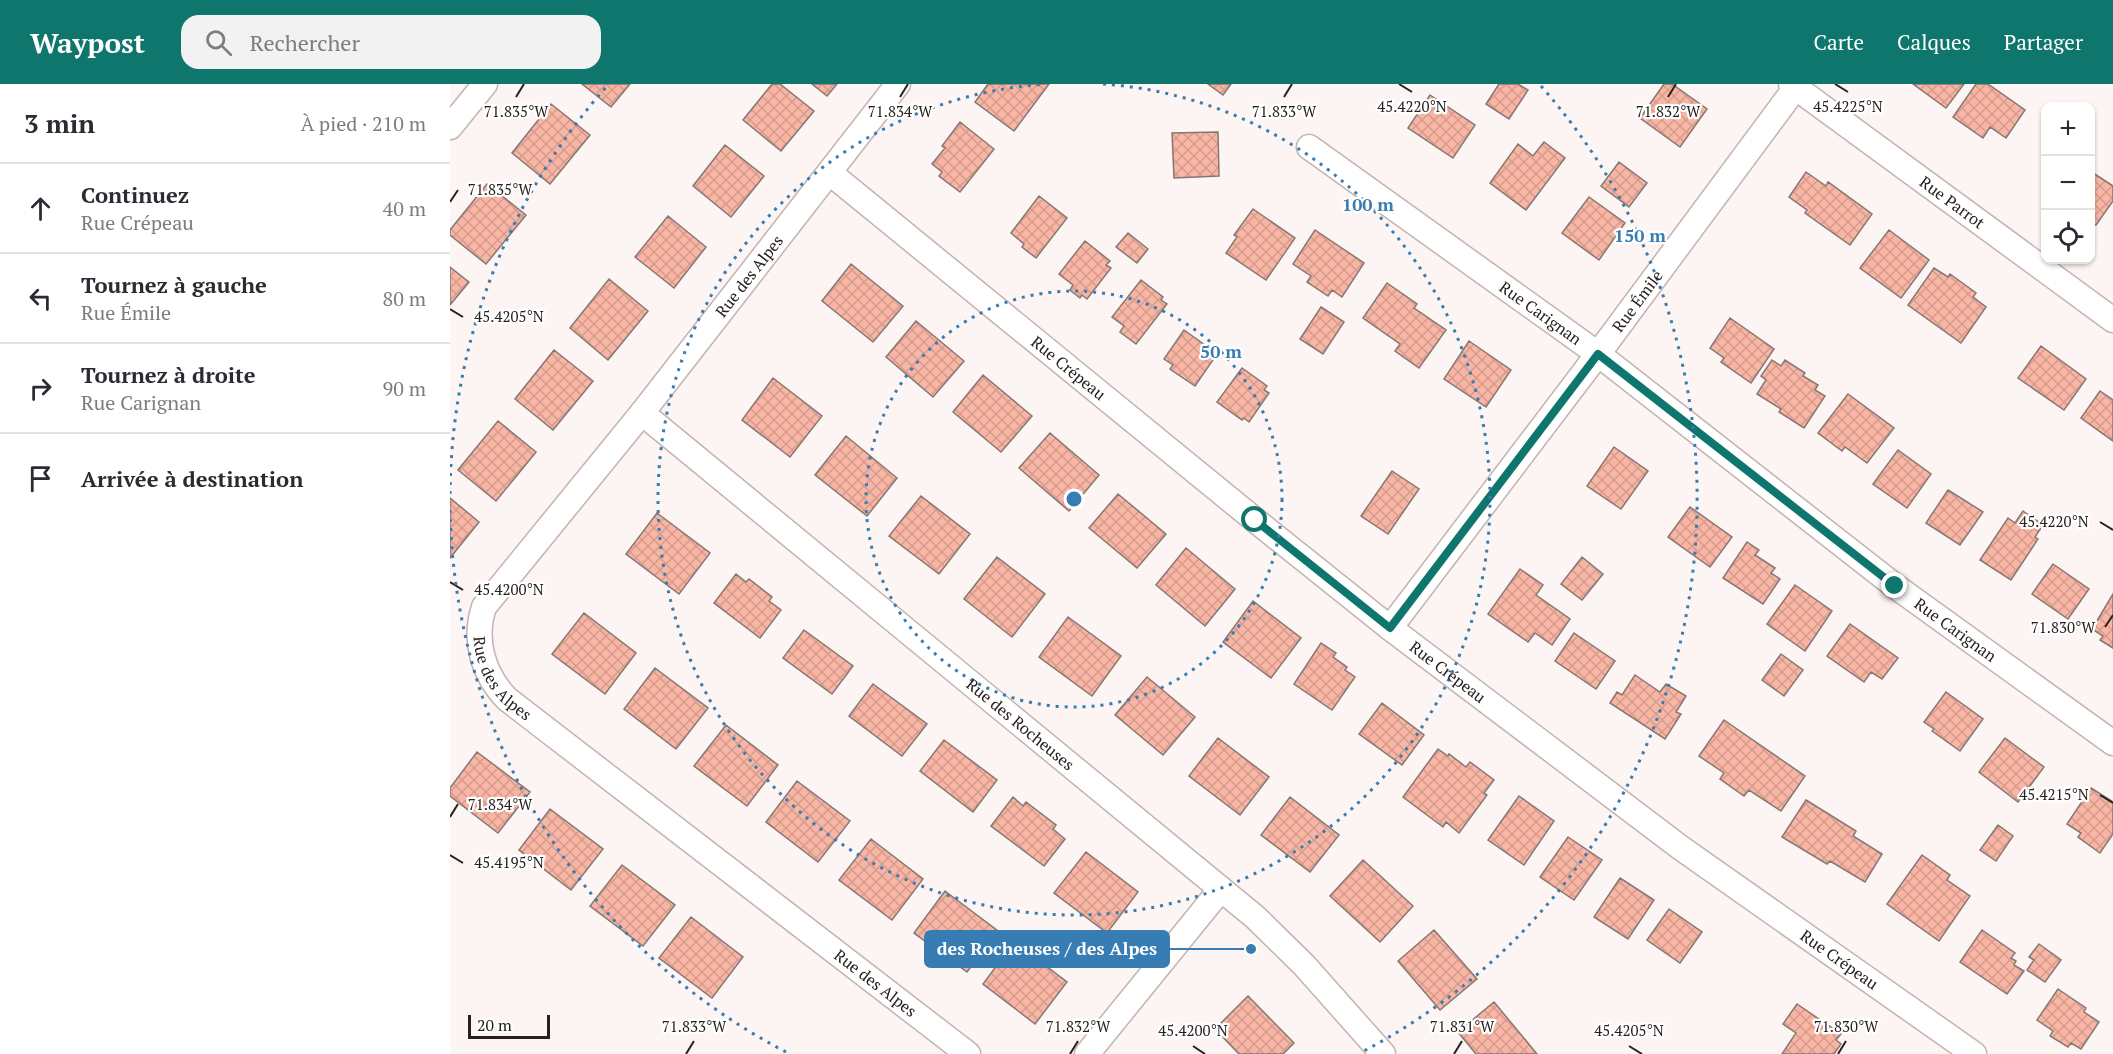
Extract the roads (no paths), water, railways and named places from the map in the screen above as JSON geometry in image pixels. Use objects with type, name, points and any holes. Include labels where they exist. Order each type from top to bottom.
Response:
[{"type":"street","points":[[450,128],[485,84]]},
{"type":"street","name":"Rue des Alpes","points":[[898,84],[642,413],[483,607],[478,635],[489,674],[507,699],[968,1054]]},
{"type":"street","name":"Rue Parrot","points":[[1793,86],[2113,320]]},
{"type":"street","name":"Rue Émile","points":[[1390,628],[1598,354],[1793,86]]},
{"type":"street","name":"Rue Carignan","points":[[1309,147],[1598,354],[1895,586],[2113,743]]},
{"type":"street","name":"Rue Crépeau","points":[[830,173],[1390,628],[1681,848],[1974,1054]]},
{"type":"street","name":"Rue des Rocheuses","points":[[642,413],[1255,917],[1304,965],[1383,1054]]},
{"type":"street","points":[[1088,1054],[1221,889]]},
{"type":"place","name":"des Rocheuses / des Alpes","points":[[1251,949]]}]
